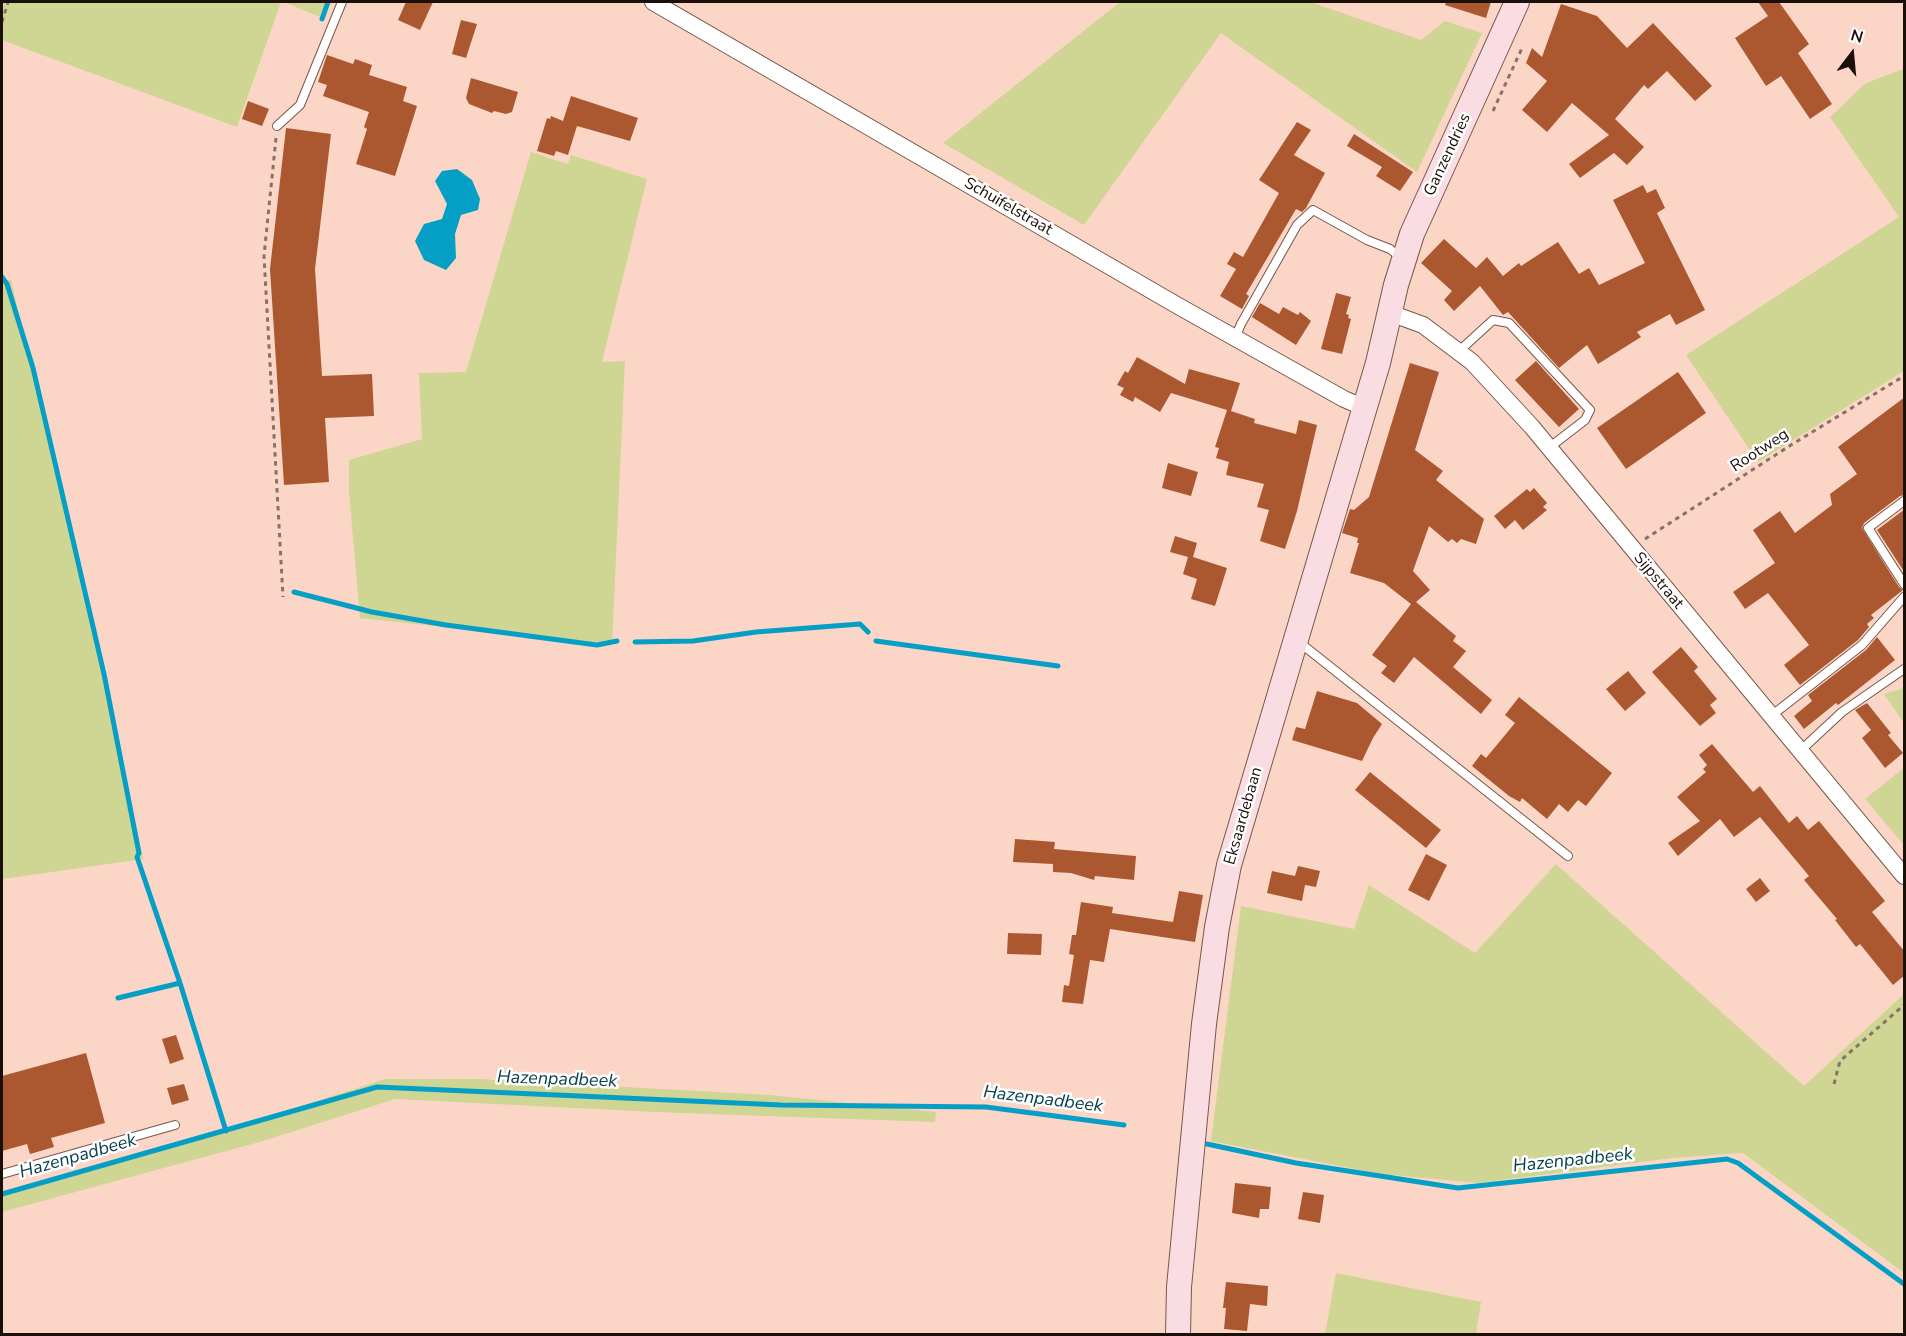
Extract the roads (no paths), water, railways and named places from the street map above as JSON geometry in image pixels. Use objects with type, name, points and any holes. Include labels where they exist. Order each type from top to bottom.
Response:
[{"type":"main road","name":"Ganzendries","points":[[1390,313],[1412,234],[1517,2]]},
{"type":"main road","name":"Eksaardebaan","points":[[1178,1335],[1179,1287],[1204,1024],[1217,927],[1229,865],[1365,408],[1390,313]]},
{"type":"street","name":"Schuifelstraat","points":[[653,2],[1235,338],[1344,399],[1365,408]]},
{"type":"street","name":"Sijpstraat","points":[[1390,313],[1423,325],[1472,362],[1550,447],[1631,548],[1905,876]]},
{"type":"lane","points":[[277,126],[300,105],[342,2]]},
{"type":"lane","points":[[1235,338],[1297,225],[1313,210],[1367,240],[1390,249],[1404,260]]},
{"type":"lane","points":[[1458,352],[1493,320],[1509,323],[1590,410],[1585,420],[1550,447]]},
{"type":"lane","points":[[1905,501],[1868,528],[1905,584]]},
{"type":"lane","points":[[1771,716],[1862,645],[1905,597]]},
{"type":"lane","points":[[1296,640],[1568,856]]},
{"type":"lane","points":[[1800,751],[1842,712],[1905,669]]},
{"type":"lane","points":[[2,1174],[175,1125]]},
{"type":"water","points":[[457,169],[472,180],[480,199],[478,210],[461,215],[455,234],[456,258],[446,270],[424,260],[415,241],[424,224],[442,219],[447,204],[435,181],[442,171]]},
{"type":"waterway","points":[[322,19],[328,2]]},
{"type":"waterway","points":[[2,277],[7,284],[33,368],[104,674],[139,853],[137,857],[180,983],[226,1131]]},
{"type":"waterway","points":[[294,592],[372,612],[446,625],[597,645],[617,641]]},
{"type":"waterway","points":[[635,642],[693,641],[756,632],[860,624],[868,632]]},
{"type":"waterway","points":[[876,641],[1058,666]]},
{"type":"waterway","points":[[118,998],[180,983]]},
{"type":"waterway","name":"Hazenpadbeek","points":[[2,1194],[377,1087],[781,1105],[986,1107],[1124,1125]]},
{"type":"waterway","name":"Hazenpadbeek","points":[[1207,1144],[1296,1163],[1458,1188],[1727,1159],[1738,1163],[1904,1284]]}]
